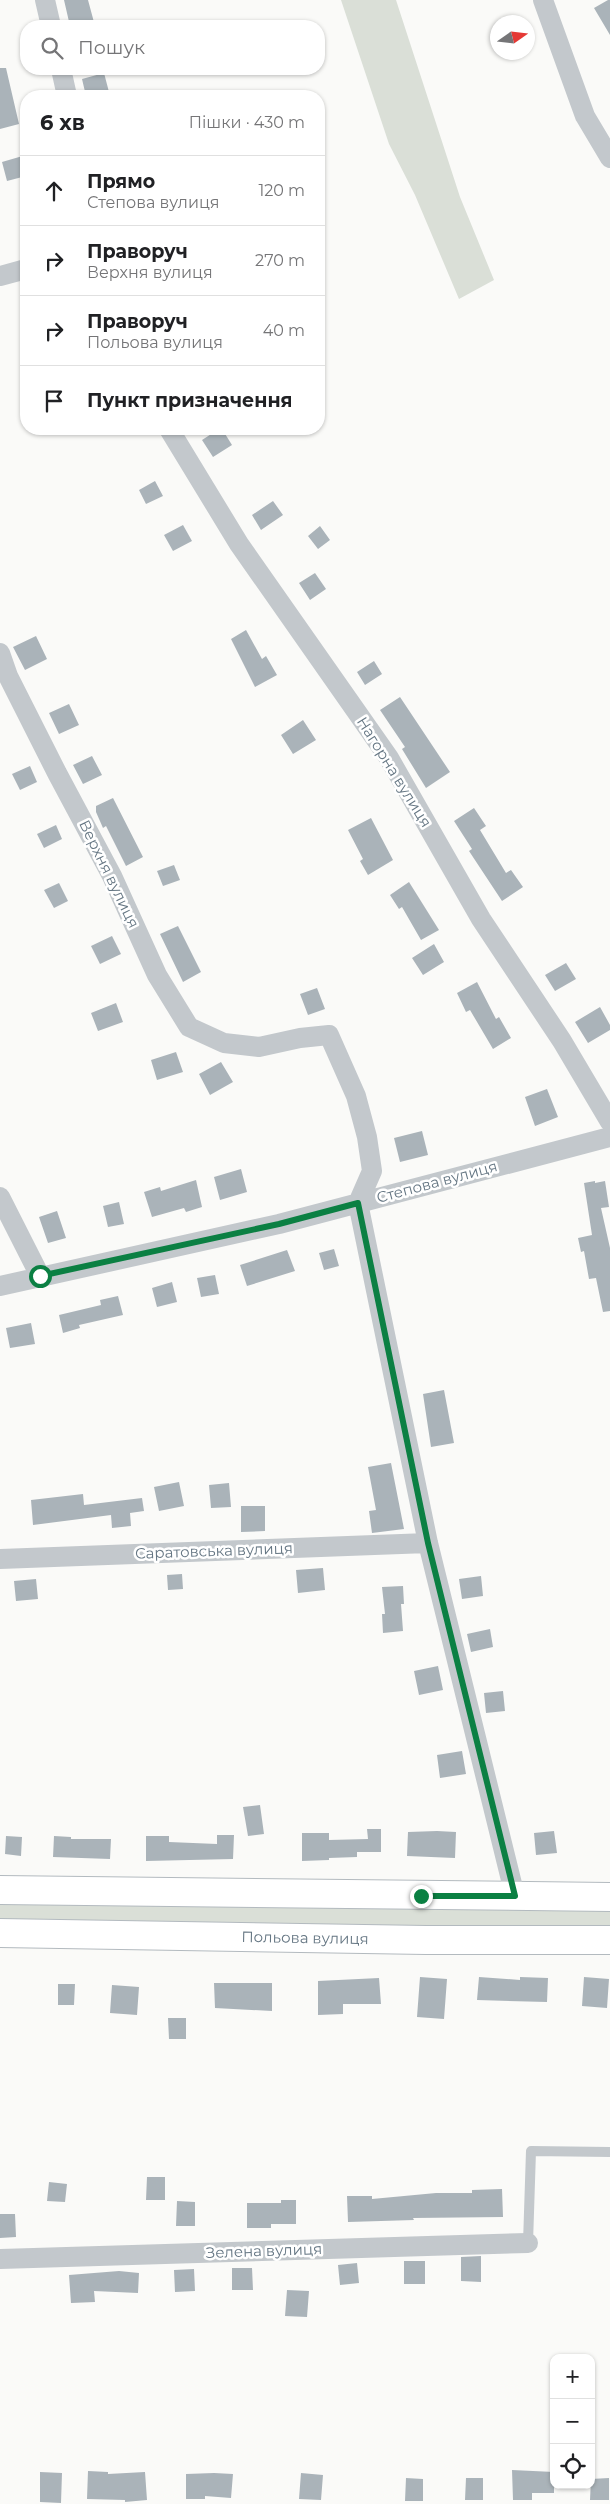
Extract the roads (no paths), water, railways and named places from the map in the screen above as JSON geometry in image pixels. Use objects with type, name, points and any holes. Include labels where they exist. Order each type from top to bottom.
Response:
[{"type":"main road","points":[[0,1890],[610,1897]]},
{"type":"main road","name":"Польова вулиця","points":[[0,1933],[426,1940],[610,1940]]},
{"type":"street","points":[[45,0],[50,20]]},
{"type":"street","points":[[543,0],[585,116],[610,158]]},
{"type":"street","points":[[62,75],[65,90]]},
{"type":"street","points":[[0,276],[20,271]]},
{"type":"street","name":"Нагорна вулиця","points":[[173,435],[239,544],[388,758],[481,919],[562,1041],[610,1122]]},
{"type":"street","name":"Верхня вулиця","points":[[0,653],[8,676],[112,876],[157,975],[189,1027],[224,1043],[259,1047],[300,1038],[329,1036],[356,1096],[367,1136],[372,1171],[358,1203]]},
{"type":"street","name":"Степова вулиця","points":[[0,1286],[279,1224],[610,1137]]},
{"type":"street","points":[[0,1198],[40,1276]]},
{"type":"street","points":[[358,1203],[428,1543],[515,1896]]},
{"type":"street","name":"Саратовська вулиця","points":[[0,1559],[428,1543]]},
{"type":"street","name":"Зелена вулиця","points":[[0,2260],[528,2243]]},
{"type":"lane","points":[[528,2243],[530,2151],[610,2152]]}]
